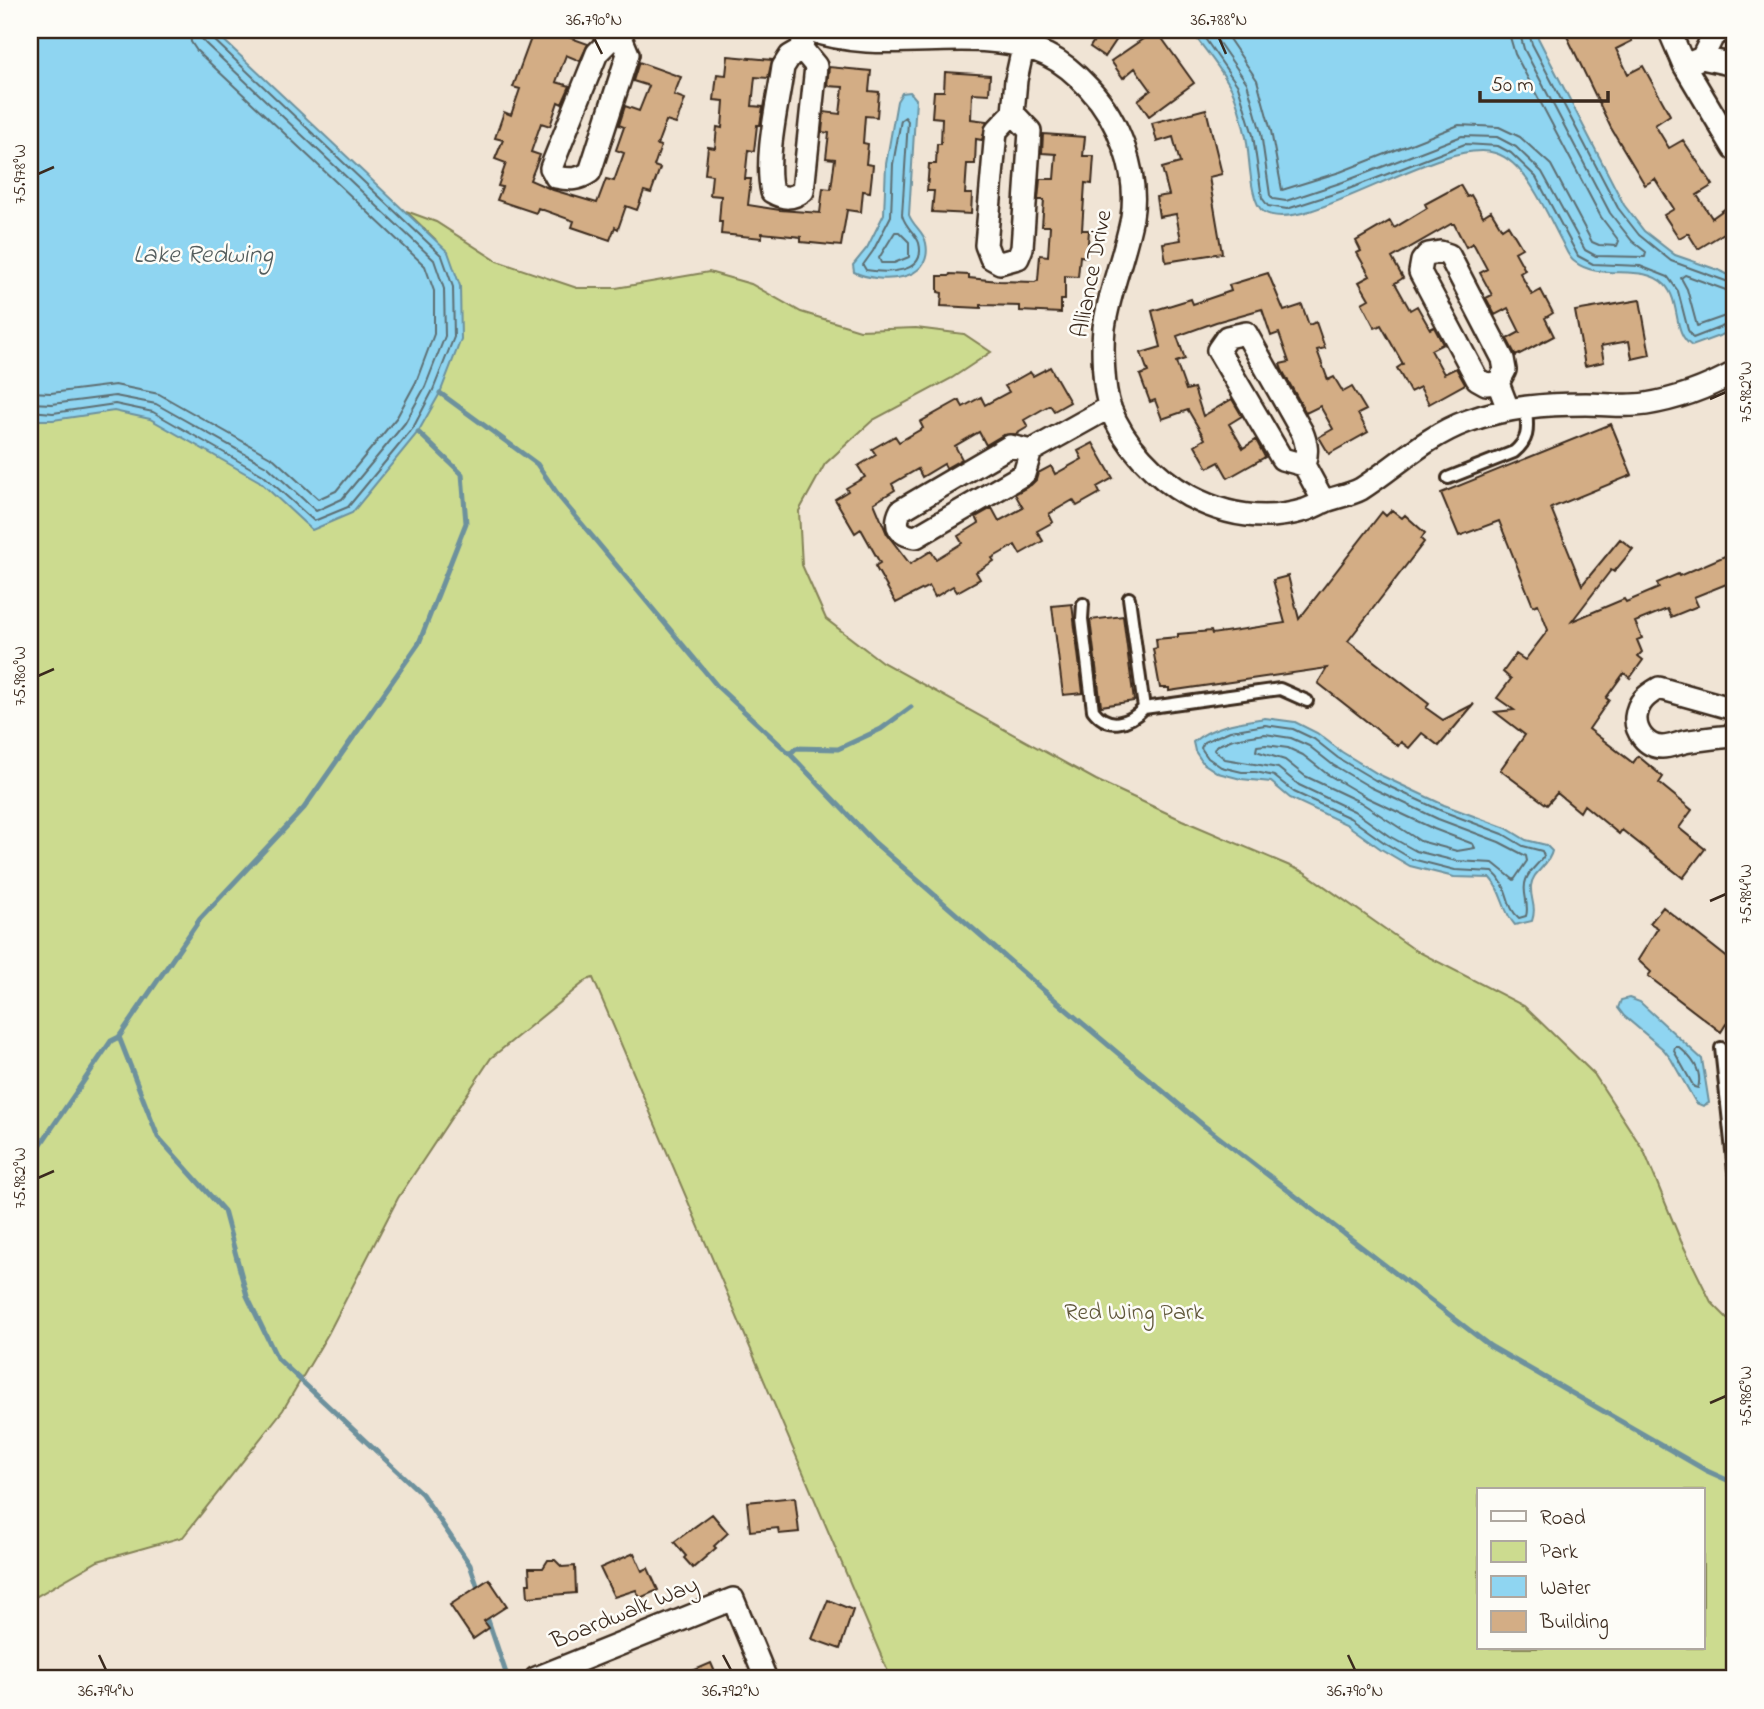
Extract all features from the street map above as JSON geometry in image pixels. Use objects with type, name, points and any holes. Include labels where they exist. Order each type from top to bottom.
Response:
[{"type":"street","points":[[1668,30],[1693,61],[1734,149]]},
{"type":"street","points":[[1693,61],[1713,36],[1723,30]]},
{"type":"street","points":[[621,32],[628,54],[590,172],[580,179],[556,177],[551,167],[597,53],[621,32]]},
{"type":"street","points":[[805,36],[816,66],[803,191],[794,197],[783,198],[772,192],[769,179],[770,157],[783,67],[805,36]]},
{"type":"street","name":"Alliance Drive","points":[[805,36],[887,43],[992,41],[1048,55],[1091,90],[1116,127],[1126,154],[1133,187],[1132,215],[1104,329],[1105,376],[1110,407],[1126,438],[1147,465],[1182,493],[1224,512],[1275,517],[1306,510],[1358,490],[1440,433],[1517,408],[1645,404],[1703,388],[1734,373]]},
{"type":"street","points":[[1013,113],[1030,131],[1022,248],[1018,258],[1000,263],[990,258],[986,244],[996,131],[1013,113],[1023,48]]},
{"type":"street","points":[[1693,61],[1725,63],[1734,60]]},
{"type":"street","points":[[1440,252],[1449,255],[1503,359],[1505,370],[1498,383],[1486,384],[1476,379],[1419,272],[1422,261],[1428,254],[1440,252]]},
{"type":"street","points":[[1304,465],[1282,459],[1218,350],[1227,337],[1246,333],[1307,442],[1304,465],[1324,502]]},
{"type":"street","points":[[1498,383],[1517,408]]},
{"type":"street","points":[[1031,451],[1024,474],[916,537],[905,536],[900,530],[897,518],[901,510],[1010,446],[1031,451],[1110,407]]},
{"type":"street","points":[[1734,709],[1659,688],[1646,696],[1639,705],[1636,720],[1639,734],[1649,743],[1661,747],[1734,736]]},
{"type":"street","name":"Boardwalk Way","points":[[536,1678],[733,1599],[766,1679]]},
{"type":"lane","points":[[1448,478],[1514,452],[1522,445],[1527,437],[1517,408]]},
{"type":"lane","points":[[1129,598],[1144,708]]},
{"type":"lane","points":[[1083,604],[1082,619],[1093,710],[1108,723],[1121,723],[1135,717],[1144,708],[1280,689],[1307,701]]},
{"type":"lane","points":[[1721,1048],[1734,1170]]},
{"type":"green space","name":"Red Wing Park","points":[[30,170],[434,238],[406,211],[436,222],[497,261],[577,288],[616,288],[709,272],[751,284],[801,312],[860,330],[916,328],[964,334],[991,352],[952,378],[873,420],[825,464],[799,511],[802,565],[826,619],[882,662],[1096,780],[1304,872],[1415,950],[1524,1006],[1594,1074],[1644,1151],[1681,1241],[1711,1302],[1734,1325],[1734,1679],[891,1679],[593,978],[587,980],[491,1058],[398,1198],[328,1334],[283,1410],[183,1537],[98,1561],[30,1600]]},
{"type":"water","name":"Lake Redwing","points":[[30,30],[213,30],[448,252],[460,286],[461,339],[440,393],[418,432],[352,513],[312,530],[259,481],[150,419],[114,411],[53,420],[30,417]]},
{"type":"water","points":[[1190,30],[1534,30],[1624,205],[1644,231],[1675,255],[1734,278],[1734,327],[1727,333],[1692,346],[1682,333],[1670,292],[1656,278],[1633,273],[1597,271],[1575,262],[1526,178],[1506,158],[1495,153],[1471,152],[1442,159],[1310,211],[1283,216],[1264,212],[1255,199],[1246,137],[1235,98],[1221,71]]},
{"type":"water","points":[[910,92],[916,99],[909,215],[925,239],[926,256],[922,266],[902,277],[889,279],[864,276],[854,272],[853,265],[867,248],[884,214],[886,164],[897,101],[902,93]]},
{"type":"water","points":[[1265,718],[1295,722],[1317,733],[1378,774],[1444,805],[1506,828],[1526,840],[1546,845],[1552,851],[1531,886],[1534,911],[1532,921],[1515,925],[1490,878],[1454,877],[1410,866],[1346,824],[1290,798],[1271,782],[1218,773],[1203,763],[1195,751],[1193,742],[1209,732],[1227,725]]},
{"type":"water","points":[[1629,998],[1640,1002],[1702,1059],[1709,1103],[1703,1106],[1696,1103],[1663,1049],[1624,1016],[1618,1008],[1621,1000]]},
{"type":"building","points":[[534,30],[549,30],[588,44],[580,61],[566,55],[556,82],[570,86],[562,104],[558,102],[550,126],[541,123],[531,152],[540,155],[530,180],[553,190],[597,203],[606,179],[614,181],[624,153],[616,150],[624,127],[619,125],[625,106],[639,111],[649,86],[633,81],[639,62],[681,77],[674,95],[685,99],[676,124],[666,121],[657,145],[661,146],[654,166],[660,168],[651,193],[644,191],[637,210],[626,206],[618,229],[615,227],[610,240],[572,227],[574,221],[538,208],[536,213],[497,200],[502,187],[498,186],[506,163],[495,159],[503,140],[495,138],[504,112],[511,115],[520,89],[513,87]]},
{"type":"building","points":[[1101,30],[1123,30],[1105,57],[1090,47]]},
{"type":"building","points":[[1156,30],[1194,83],[1149,116],[1138,100],[1151,90],[1135,68],[1123,78],[1111,61]]},
{"type":"building","points":[[1564,30],[1626,30],[1632,41],[1616,49],[1628,74],[1643,66],[1670,115],[1655,125],[1669,148],[1683,140],[1713,185],[1697,195],[1712,218],[1726,208],[1734,221],[1734,227],[1698,249],[1688,233],[1679,238],[1664,215],[1674,209],[1655,179],[1645,185],[1611,128]]},
{"type":"building","points":[[728,56],[772,60],[768,78],[755,77],[752,106],[763,107],[760,125],[757,125],[754,151],[748,150],[745,179],[751,179],[748,205],[780,210],[820,213],[823,188],[831,189],[835,159],[826,158],[829,133],[822,132],[824,112],[840,114],[843,87],[827,86],[829,67],[871,71],[869,91],[879,92],[877,117],[865,116],[863,143],[868,144],[866,164],[873,165],[870,192],[863,191],[861,212],[847,210],[841,246],[801,242],[801,237],[762,233],[762,238],[721,234],[721,196],[710,195],[712,175],[705,174],[708,147],[715,148],[717,127],[722,128],[724,101],[714,100],[717,74],[726,75]]},
{"type":"building","points":[[945,72],[990,75],[989,94],[972,93],[971,119],[987,121],[982,140],[976,139],[975,164],[967,164],[965,194],[972,194],[971,214],[932,212],[934,191],[927,191],[929,164],[936,164],[937,144],[941,144],[942,118],[932,117],[934,91],[944,91]]},
{"type":"building","points":[[1206,109],[1222,174],[1209,177],[1222,253],[1166,262],[1163,243],[1181,240],[1176,214],[1159,217],[1156,197],[1169,195],[1162,168],[1180,163],[1173,137],[1157,142],[1152,123]]},
{"type":"building","points":[[1043,134],[1085,137],[1083,156],[1094,156],[1092,184],[1085,183],[1082,230],[1089,230],[1087,257],[1080,256],[1078,277],[1065,276],[1065,300],[1061,300],[1061,313],[1020,311],[1020,306],[941,306],[942,293],[938,292],[938,276],[969,275],[969,278],[999,281],[1038,280],[1040,255],[1048,256],[1050,226],[1042,226],[1044,200],[1038,200],[1040,179],[1054,179],[1056,154],[1042,153]]},
{"type":"building","points":[[1460,185],[1467,197],[1471,195],[1483,216],[1491,211],[1502,229],[1508,225],[1522,248],[1515,252],[1525,270],[1520,273],[1532,295],[1541,290],[1553,313],[1545,318],[1554,336],[1516,356],[1507,339],[1520,332],[1508,308],[1495,315],[1486,298],[1492,295],[1480,273],[1487,269],[1473,243],[1466,247],[1454,224],[1451,224],[1392,258],[1403,278],[1395,283],[1410,310],[1417,306],[1430,329],[1434,327],[1443,344],[1431,350],[1444,374],[1456,368],[1465,384],[1429,404],[1420,387],[1410,392],[1397,368],[1403,364],[1381,325],[1375,328],[1362,303],[1369,299],[1359,282],[1370,276],[1357,253],[1361,251],[1356,241],[1390,221],[1394,228],[1427,208],[1425,204]]},
{"type":"building","points":[[1268,273],[1284,311],[1302,305],[1309,325],[1316,322],[1325,348],[1317,350],[1328,380],[1334,377],[1343,392],[1352,387],[1366,410],[1358,414],[1368,432],[1329,454],[1319,437],[1333,429],[1320,406],[1306,413],[1282,370],[1280,364],[1289,362],[1279,333],[1271,336],[1262,309],[1216,322],[1177,336],[1185,359],[1176,362],[1186,390],[1194,388],[1203,416],[1232,399],[1242,416],[1229,424],[1243,448],[1256,440],[1265,457],[1228,478],[1219,462],[1208,468],[1195,445],[1205,439],[1188,410],[1162,419],[1155,400],[1150,402],[1140,375],[1148,372],[1141,353],[1161,347],[1152,311],[1191,299],[1193,304],[1231,291],[1229,285]]},
{"type":"building","points":[[1640,300],[1650,355],[1632,359],[1629,341],[1601,346],[1604,362],[1585,366],[1575,311]]},
{"type":"building","points":[[1050,367],[1070,402],[1054,411],[1050,405],[1024,420],[1028,427],[1016,434],[1003,435],[986,445],[979,432],[955,446],[962,459],[946,468],[944,464],[922,477],[918,469],[892,484],[895,490],[874,503],[887,534],[910,564],[931,551],[936,559],[962,543],[958,536],[979,523],[976,517],[992,508],[999,521],[1023,508],[1015,494],[1031,485],[1038,473],[1051,466],[1055,474],[1082,459],[1078,451],[1093,443],[1113,478],[1097,487],[1100,493],[1077,506],[1073,500],[1049,514],[1053,522],[1037,531],[1043,541],[1020,554],[1015,545],[992,558],[994,561],[976,572],[980,579],[957,592],[953,586],[935,597],[929,586],[896,603],[875,566],[880,563],[861,529],[855,533],[835,499],[848,491],[846,488],[865,477],[858,466],[876,455],[872,449],[895,436],[899,442],[923,428],[920,422],[959,400],[963,407],[981,397],[985,405],[1009,392],[1005,386],[1030,372],[1033,376]]},
{"type":"building","points":[[1611,424],[1632,475],[1551,508],[1582,585],[1620,539],[1633,549],[1614,572],[1611,570],[1572,621],[1624,599],[1626,602],[1659,588],[1657,583],[1734,552],[1734,581],[1694,597],[1698,606],[1671,617],[1667,609],[1635,622],[1642,638],[1637,640],[1642,652],[1638,656],[1643,660],[1630,678],[1624,673],[1589,729],[1633,763],[1638,756],[1663,777],[1659,783],[1692,810],[1679,828],[1705,849],[1683,878],[1622,830],[1619,834],[1584,805],[1580,812],[1557,793],[1547,805],[1500,770],[1525,735],[1495,712],[1514,710],[1497,698],[1511,679],[1503,672],[1516,654],[1525,660],[1548,630],[1538,604],[1533,606],[1499,521],[1459,536],[1441,493]]},
{"type":"building","points":[[1392,510],[1402,518],[1405,515],[1425,533],[1421,539],[1424,542],[1348,641],[1429,704],[1426,708],[1443,720],[1474,704],[1439,746],[1422,733],[1409,748],[1401,742],[1398,746],[1318,683],[1327,668],[1169,691],[1169,688],[1160,688],[1153,649],[1157,648],[1156,639],[1178,637],[1178,634],[1211,631],[1212,634],[1285,623],[1273,580],[1288,576],[1299,619],[1382,512],[1386,516]]},
{"type":"building","points":[[1072,604],[1083,693],[1063,695],[1052,606]]},
{"type":"building","points":[[1123,616],[1134,701],[1101,706],[1090,620]]},
{"type":"building","points":[[1663,907],[1734,963],[1734,1030],[1726,1024],[1721,1032],[1648,976],[1651,972],[1638,960],[1658,928],[1650,923]]},
{"type":"building","points":[[795,1497],[799,1532],[779,1534],[778,1528],[750,1531],[747,1502]]},
{"type":"building","points":[[712,1514],[728,1533],[714,1546],[716,1548],[693,1568],[674,1542]]},
{"type":"building","points":[[634,1553],[642,1571],[648,1568],[658,1590],[640,1598],[636,1590],[614,1597],[600,1568]]},
{"type":"building","points":[[548,1560],[555,1560],[562,1567],[575,1566],[576,1593],[528,1597],[529,1568],[543,1568]]},
{"type":"building","points":[[489,1579],[507,1606],[484,1621],[489,1628],[473,1639],[450,1605]]},
{"type":"building","points":[[828,1600],[853,1610],[840,1649],[812,1639]]},
{"type":"building","points":[[711,1663],[718,1679],[674,1679]]},
{"type":"waterway","points":[[440,393],[537,464],[561,499],[718,687],[790,754],[874,842],[1203,1125],[1490,1346],[1707,1471],[1734,1483]]},
{"type":"waterway","points":[[30,1160],[111,1041],[119,1037],[200,919],[304,808],[419,643],[466,523],[462,474],[418,432]]},
{"type":"waterway","points":[[790,754],[796,748],[838,749],[881,729],[911,707]]},
{"type":"waterway","points":[[119,1037],[158,1137],[224,1211],[247,1296],[277,1358],[422,1494],[470,1565],[479,1591]]},
{"type":"waterway","points":[[486,1614],[508,1679]]}]
